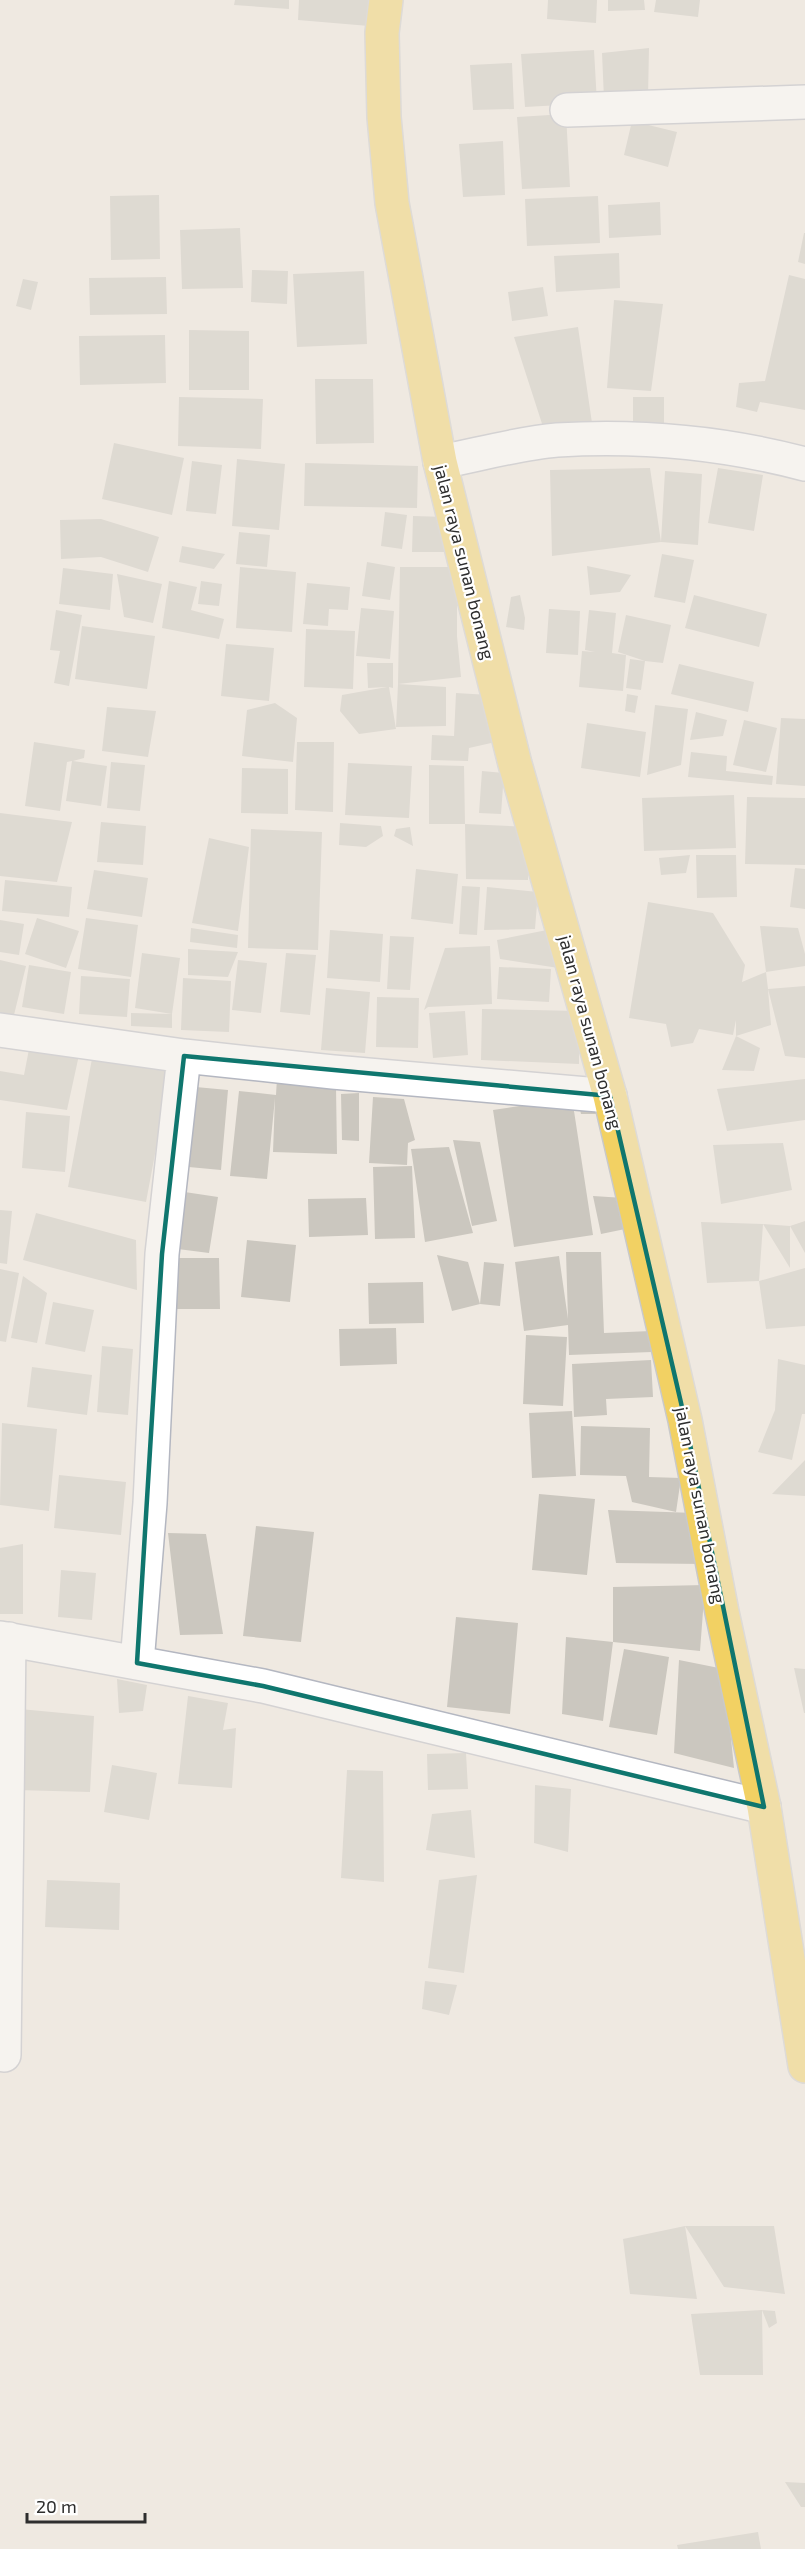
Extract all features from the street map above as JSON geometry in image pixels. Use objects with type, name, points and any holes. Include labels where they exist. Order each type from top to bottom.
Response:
[{"type":"main road","name":"jalan raya sunan bonang","points":[[386,0],[382,33],[392,203],[440,462],[515,764],[610,1096],[685,1420],[722,1611],[764,1807],[805,2066]]},
{"type":"street","points":[[567,110],[805,102]]},
{"type":"street","points":[[440,462],[555,440],[643,439],[769,454],[805,464]]},
{"type":"street","points":[[0,1030],[184,1056],[333,1072],[610,1096]]},
{"type":"street","points":[[137,1663],[150,1503],[162,1254],[184,1056]]},
{"type":"street","points":[[4,2055],[4,1639],[263,1686],[764,1807]]},
{"type":"highlighted area","points":[[184,1056],[610,1096],[685,1420],[764,1807],[263,1686],[137,1663],[162,1254]]},
{"type":"building","points":[[235,0],[289,0],[289,9],[234,5]]},
{"type":"building","points":[[299,0],[371,0],[369,26],[298,20]]},
{"type":"building","points":[[548,0],[597,0],[596,23],[547,19]]},
{"type":"building","points":[[608,0],[644,0],[645,10],[608,11]]},
{"type":"building","points":[[656,0],[700,0],[698,17],[654,12]]},
{"type":"building","points":[[649,48],[648,97],[604,99],[602,53]]},
{"type":"building","points":[[594,50],[597,103],[525,107],[521,54]]},
{"type":"building","points":[[512,63],[514,109],[473,110],[470,65]]},
{"type":"building","points":[[566,114],[570,187],[522,189],[517,117]]},
{"type":"building","points":[[632,121],[677,132],[668,167],[624,155]]},
{"type":"building","points":[[503,141],[505,195],[463,197],[459,144]]},
{"type":"building","points":[[159,195],[160,259],[111,260],[110,196]]},
{"type":"building","points":[[598,196],[600,243],[527,246],[525,199]]},
{"type":"building","points":[[660,202],[661,235],[609,238],[608,205]]},
{"type":"building","points":[[240,228],[243,288],[182,289],[180,230]]},
{"type":"building","points":[[805,233],[805,264],[798,262]]},
{"type":"building","points":[[619,253],[620,288],[556,292],[554,256]]},
{"type":"building","points":[[252,270],[288,271],[287,304],[251,302]]},
{"type":"building","points":[[364,271],[367,344],[297,347],[293,274]]},
{"type":"building","points":[[789,275],[805,279],[805,410],[760,402],[757,412],[736,407],[739,383],[765,381]]},
{"type":"building","points":[[166,277],[167,314],[90,315],[89,278]]},
{"type":"building","points":[[23,279],[38,282],[31,310],[16,306]]},
{"type":"building","points":[[543,287],[548,316],[512,321],[508,292]]},
{"type":"building","points":[[614,300],[663,304],[651,391],[607,388]]},
{"type":"building","points":[[578,327],[592,423],[545,433],[514,337]]},
{"type":"building","points":[[189,330],[249,331],[249,390],[189,390]]},
{"type":"building","points":[[165,335],[166,383],[80,385],[79,336]]},
{"type":"building","points":[[315,379],[373,379],[374,443],[316,444]]},
{"type":"building","points":[[179,397],[263,399],[261,449],[178,446]]},
{"type":"building","points":[[633,397],[664,397],[664,427],[633,427]]},
{"type":"building","points":[[114,443],[184,458],[172,515],[102,499]]},
{"type":"building","points":[[237,459],[285,464],[279,530],[232,526]]},
{"type":"building","points":[[192,461],[222,465],[216,514],[186,511]]},
{"type":"building","points":[[305,463],[418,466],[417,508],[304,506]]},
{"type":"building","points":[[650,468],[661,542],[552,556],[550,470]]},
{"type":"building","points":[[718,468],[763,475],[754,531],[708,523]]},
{"type":"building","points":[[665,471],[702,474],[698,545],[661,542]]},
{"type":"building","points":[[385,512],[407,515],[402,549],[381,546]]},
{"type":"building","points":[[413,516],[447,517],[446,552],[412,552]]},
{"type":"building","points":[[101,519],[159,537],[148,572],[101,557],[61,559],[60,520]]},
{"type":"building","points":[[239,532],[270,535],[267,567],[236,564]]},
{"type":"building","points":[[182,546],[225,554],[214,569],[179,562]]},
{"type":"building","points":[[662,554],[694,560],[685,603],[654,597]]},
{"type":"building","points":[[367,562],[395,567],[390,600],[362,596]]},
{"type":"building","points":[[587,566],[631,575],[620,592],[590,595]]},
{"type":"building","points":[[240,567],[296,572],[292,632],[236,628]]},
{"type":"building","points":[[400,567],[457,567],[457,636],[461,677],[398,684]]},
{"type":"building","points":[[63,568],[113,574],[110,610],[59,604]]},
{"type":"building","points":[[117,574],[162,584],[153,623],[124,617]]},
{"type":"building","points":[[169,581],[197,587],[191,610],[224,619],[219,639],[162,628]]},
{"type":"building","points":[[201,581],[222,584],[219,606],[198,604]]},
{"type":"building","points":[[307,583],[350,587],[348,610],[329,609],[328,626],[303,624]]},
{"type":"building","points":[[520,595],[525,618],[524,630],[506,627],[511,597]]},
{"type":"building","points":[[694,595],[767,614],[759,647],[685,628]]},
{"type":"building","points":[[361,608],[394,611],[390,659],[356,656]]},
{"type":"building","points":[[549,609],[580,611],[578,655],[546,653]]},
{"type":"building","points":[[56,610],[82,615],[69,686],[54,683],[60,651],[50,650]]},
{"type":"building","points":[[589,610],[616,613],[612,653],[626,655],[623,691],[579,687],[582,651],[595,652],[585,650]]},
{"type":"building","points":[[626,615],[671,625],[663,663],[645,661],[618,652]]},
{"type":"building","points":[[82,626],[155,636],[147,689],[75,679]]},
{"type":"building","points":[[306,629],[355,631],[353,689],[304,687]]},
{"type":"building","points":[[226,644],[274,648],[269,701],[221,696]]},
{"type":"building","points":[[630,659],[645,661],[641,690],[626,688]]},
{"type":"building","points":[[367,663],[393,663],[393,688],[389,687],[396,729],[359,734],[340,711],[342,695],[387,687],[368,688]]},
{"type":"building","points":[[679,664],[754,682],[748,712],[671,694]]},
{"type":"building","points":[[398,684],[446,687],[446,726],[396,727]]},
{"type":"building","points":[[456,693],[489,695],[500,741],[469,748],[468,761],[431,760],[432,735],[454,736]]},
{"type":"building","points":[[627,694],[638,696],[635,713],[625,711]]},
{"type":"building","points":[[275,703],[297,718],[293,762],[242,756],[247,710]]},
{"type":"building","points":[[655,705],[688,709],[681,765],[647,775]]},
{"type":"building","points":[[107,707],[156,711],[148,757],[102,751]]},
{"type":"building","points":[[696,712],[727,720],[723,736],[690,740]]},
{"type":"building","points":[[781,718],[805,719],[805,786],[776,784]]},
{"type":"building","points":[[744,720],[777,728],[766,772],[733,765]]},
{"type":"building","points":[[587,723],[646,732],[640,777],[581,768]]},
{"type":"building","points":[[34,742],[85,750],[84,758],[73,761],[107,766],[101,806],[66,801],[72,761],[67,762],[60,811],[25,806]]},
{"type":"building","points":[[297,742],[334,742],[333,812],[295,810]]},
{"type":"building","points":[[691,752],[727,756],[726,771],[773,776],[772,785],[688,777]]},
{"type":"building","points":[[111,762],[145,765],[140,811],[107,808]]},
{"type":"building","points":[[348,763],[412,766],[409,818],[345,815]]},
{"type":"building","points":[[429,765],[464,766],[465,824],[429,824]]},
{"type":"building","points":[[242,768],[288,769],[288,814],[241,813]]},
{"type":"building","points":[[482,771],[504,773],[501,814],[479,813]]},
{"type":"building","points":[[734,795],[736,848],[644,851],[642,798]]},
{"type":"building","points":[[747,797],[805,798],[805,865],[745,864]]},
{"type":"building","points":[[0,813],[72,822],[57,882],[0,876]]},
{"type":"building","points":[[101,822],[146,826],[143,865],[97,862]]},
{"type":"building","points":[[340,823],[381,826],[383,836],[366,847],[339,845]]},
{"type":"building","points":[[465,824],[529,827],[528,880],[466,879]]},
{"type":"building","points":[[410,827],[413,846],[394,836],[396,829]]},
{"type":"building","points":[[251,829],[322,832],[318,950],[248,948]]},
{"type":"building","points":[[209,838],[249,847],[238,931],[192,923]]},
{"type":"building","points":[[690,855],[686,873],[661,875],[659,858]]},
{"type":"building","points":[[696,855],[736,855],[737,897],[697,898]]},
{"type":"building","points":[[795,868],[805,869],[805,909],[790,907]]},
{"type":"building","points":[[416,869],[458,874],[453,924],[411,919]]},
{"type":"building","points":[[94,870],[148,878],[142,917],[87,909]]},
{"type":"building","points":[[5,880],[72,887],[69,917],[2,911]]},
{"type":"building","points":[[462,886],[480,887],[477,935],[459,934]]},
{"type":"building","points":[[487,887],[538,892],[535,929],[484,930]]},
{"type":"building","points":[[648,902],[713,913],[745,965],[742,982],[766,972],[771,1025],[736,1036],[736,1020],[733,1035],[699,1029],[693,1043],[671,1047],[666,1024],[629,1018]]},
{"type":"building","points":[[37,918],[79,931],[66,968],[25,954]]},
{"type":"building","points":[[86,918],[138,925],[131,977],[78,969]]},
{"type":"building","points":[[0,920],[24,924],[19,955],[0,952]]},
{"type":"building","points":[[760,926],[798,928],[805,954],[805,966],[766,972]]},
{"type":"building","points":[[191,928],[238,935],[237,948],[190,942]]},
{"type":"building","points":[[557,928],[565,969],[500,959],[497,940]]},
{"type":"building","points":[[330,930],[383,934],[380,982],[327,978]]},
{"type":"building","points":[[390,936],[414,937],[410,990],[387,989]]},
{"type":"building","points":[[490,946],[492,1004],[428,1007],[424,1010],[445,948]]},
{"type":"building","points":[[188,949],[238,952],[228,977],[188,975]]},
{"type":"building","points":[[142,953],[180,958],[172,1014],[135,1008]]},
{"type":"building","points":[[286,953],[316,955],[310,1015],[280,1012]]},
{"type":"building","points":[[0,960],[26,966],[13,1019],[0,1016]]},
{"type":"building","points":[[238,960],[267,963],[261,1013],[232,1010]]},
{"type":"building","points":[[29,965],[71,972],[64,1014],[22,1007]]},
{"type":"building","points":[[499,967],[551,969],[549,1002],[497,999]]},
{"type":"building","points":[[81,976],[130,979],[127,1017],[79,1014]]},
{"type":"building","points":[[183,978],[231,981],[229,1032],[181,1030]]},
{"type":"building","points":[[805,986],[805,1058],[785,1056],[768,989]]},
{"type":"building","points":[[326,988],[370,992],[365,1053],[321,1050]]},
{"type":"building","points":[[377,997],[419,998],[418,1048],[376,1047]]},
{"type":"building","points":[[482,1009],[579,1011],[579,1064],[481,1060]]},
{"type":"building","points":[[465,1011],[468,1055],[433,1058],[429,1013]]},
{"type":"building","points":[[131,1013],[172,1014],[172,1028],[131,1026]]},
{"type":"building","points":[[736,1036],[760,1048],[754,1071],[722,1070]]},
{"type":"building","points":[[30,1044],[79,1055],[67,1110],[0,1100],[0,1071],[24,1075]]},
{"type":"building","points":[[94,1048],[172,1063],[146,1202],[68,1187]]},
{"type":"building","points":[[277,1078],[336,1087],[337,1154],[273,1152],[275,1098],[267,1179],[230,1176],[239,1091],[276,1095]]},
{"type":"building","points":[[805,1079],[805,1120],[727,1131],[717,1089]]},
{"type":"building","points":[[185,1086],[228,1090],[221,1170],[178,1166]]},
{"type":"building","points":[[359,1093],[359,1141],[342,1140],[341,1094]]},
{"type":"building","points":[[373,1097],[404,1099],[415,1140],[408,1143],[407,1165],[369,1163]]},
{"type":"building","points":[[572,1098],[593,1235],[514,1247],[493,1110]]},
{"type":"building","points":[[578,1100],[608,1114],[581,1114]]},
{"type":"building","points":[[26,1112],[70,1116],[65,1172],[22,1168]]},
{"type":"building","points":[[453,1140],[480,1142],[497,1221],[472,1226]]},
{"type":"building","points":[[783,1143],[792,1190],[721,1204],[713,1145]]},
{"type":"building","points":[[449,1147],[473,1233],[425,1242],[411,1149]]},
{"type":"building","points":[[412,1166],[415,1238],[375,1239],[373,1167]]},
{"type":"building","points":[[178,1191],[218,1197],[209,1253],[170,1248]]},
{"type":"building","points":[[593,1196],[624,1198],[630,1228],[601,1234]]},
{"type":"building","points":[[366,1198],[368,1235],[309,1237],[308,1199]]},
{"type":"building","points":[[0,1210],[12,1211],[7,1264],[0,1263]]},
{"type":"building","points":[[36,1213],[136,1240],[137,1290],[23,1260]]},
{"type":"building","points":[[805,1221],[805,1253],[790,1226]]},
{"type":"building","points":[[701,1222],[763,1224],[759,1281],[707,1283]]},
{"type":"building","points":[[763,1224],[790,1226],[790,1268]]},
{"type":"building","points":[[247,1240],[296,1245],[290,1302],[241,1297]]},
{"type":"building","points":[[566,1252],[601,1252],[604,1333],[651,1331],[652,1352],[569,1355],[568,1325],[524,1331],[515,1262],[559,1256],[568,1319]]},
{"type":"building","points":[[437,1255],[468,1262],[480,1304],[452,1311]]},
{"type":"building","points":[[172,1258],[219,1258],[220,1309],[172,1309]]},
{"type":"building","points":[[484,1262],[504,1264],[500,1306],[480,1304]]},
{"type":"building","points":[[805,1268],[805,1326],[766,1329],[759,1281]]},
{"type":"building","points":[[0,1269],[19,1273],[6,1342],[0,1341]]},
{"type":"building","points":[[23,1276],[47,1293],[37,1343],[11,1338]]},
{"type":"building","points":[[423,1282],[424,1323],[369,1324],[368,1283]]},
{"type":"building","points":[[53,1302],[94,1310],[85,1352],[45,1344]]},
{"type":"building","points":[[396,1328],[397,1364],[340,1366],[339,1329]]},
{"type":"building","points":[[526,1335],[567,1337],[563,1406],[523,1404]]},
{"type":"building","points":[[102,1346],[133,1349],[128,1415],[97,1412]]},
{"type":"building","points":[[778,1359],[805,1365],[805,1414],[802,1414],[792,1460],[758,1452],[775,1410]]},
{"type":"building","points":[[651,1360],[653,1397],[606,1399],[607,1415],[574,1417],[572,1364]]},
{"type":"building","points":[[32,1367],[92,1375],[87,1415],[27,1407]]},
{"type":"building","points":[[572,1411],[576,1476],[532,1478],[529,1413]]},
{"type":"building","points":[[2,1423],[57,1429],[49,1511],[0,1505]]},
{"type":"building","points":[[581,1426],[650,1428],[649,1477],[681,1478],[676,1512],[632,1502],[626,1476],[580,1475]]},
{"type":"building","points":[[805,1460],[805,1496],[772,1494]]},
{"type":"building","points":[[59,1475],[126,1482],[121,1535],[54,1528]]},
{"type":"building","points":[[539,1494],[595,1499],[587,1575],[532,1570]]},
{"type":"building","points":[[608,1510],[695,1513],[703,1564],[616,1563]]},
{"type":"building","points":[[256,1526],[314,1532],[301,1642],[243,1636]]},
{"type":"building","points":[[168,1533],[206,1534],[223,1634],[180,1635]]},
{"type":"building","points":[[23,1544],[23,1614],[0,1614],[0,1548]]},
{"type":"building","points":[[61,1570],[96,1573],[92,1620],[58,1617]]},
{"type":"building","points":[[705,1585],[700,1651],[613,1642],[613,1587]]},
{"type":"building","points":[[456,1617],[518,1623],[510,1714],[447,1707]]},
{"type":"building","points":[[566,1637],[613,1642],[603,1721],[562,1714]]},
{"type":"building","points":[[624,1649],[669,1657],[657,1735],[609,1727]]},
{"type":"building","points":[[679,1660],[724,1669],[734,1768],[674,1753]]},
{"type":"building","points":[[794,1668],[805,1669],[805,1713],[804,1713]]},
{"type":"building","points":[[117,1679],[147,1685],[143,1711],[119,1713]]},
{"type":"building","points":[[188,1696],[228,1703],[223,1730],[236,1728],[232,1788],[178,1784]]},
{"type":"building","points":[[20,1709],[94,1716],[90,1792],[16,1790]]},
{"type":"building","points":[[466,1753],[468,1789],[428,1790],[427,1754]]},
{"type":"building","points":[[112,1765],[157,1773],[149,1820],[104,1812]]},
{"type":"building","points":[[347,1770],[383,1771],[384,1882],[341,1878]]},
{"type":"building","points":[[535,1785],[571,1789],[568,1852],[534,1843]]},
{"type":"building","points":[[471,1810],[475,1858],[426,1850],[432,1814]]},
{"type":"building","points":[[477,1875],[464,1973],[428,1968],[439,1880]]},
{"type":"building","points":[[47,1880],[120,1883],[119,1930],[45,1927]]},
{"type":"building","points":[[425,1981],[457,1985],[449,2015],[422,2009]]},
{"type":"building","points":[[685,2226],[774,2226],[785,2294],[724,2287]]},
{"type":"building","points":[[685,2226],[697,2299],[630,2294],[623,2239]]},
{"type":"building","points":[[762,2310],[775,2311],[777,2323],[769,2328]]},
{"type":"building","points":[[762,2310],[763,2375],[700,2375],[691,2314]]},
{"type":"building","points":[[785,2482],[805,2483],[805,2507],[801,2507]]},
{"type":"building","points":[[758,2532],[761,2549],[678,2549],[677,2545]]}]
